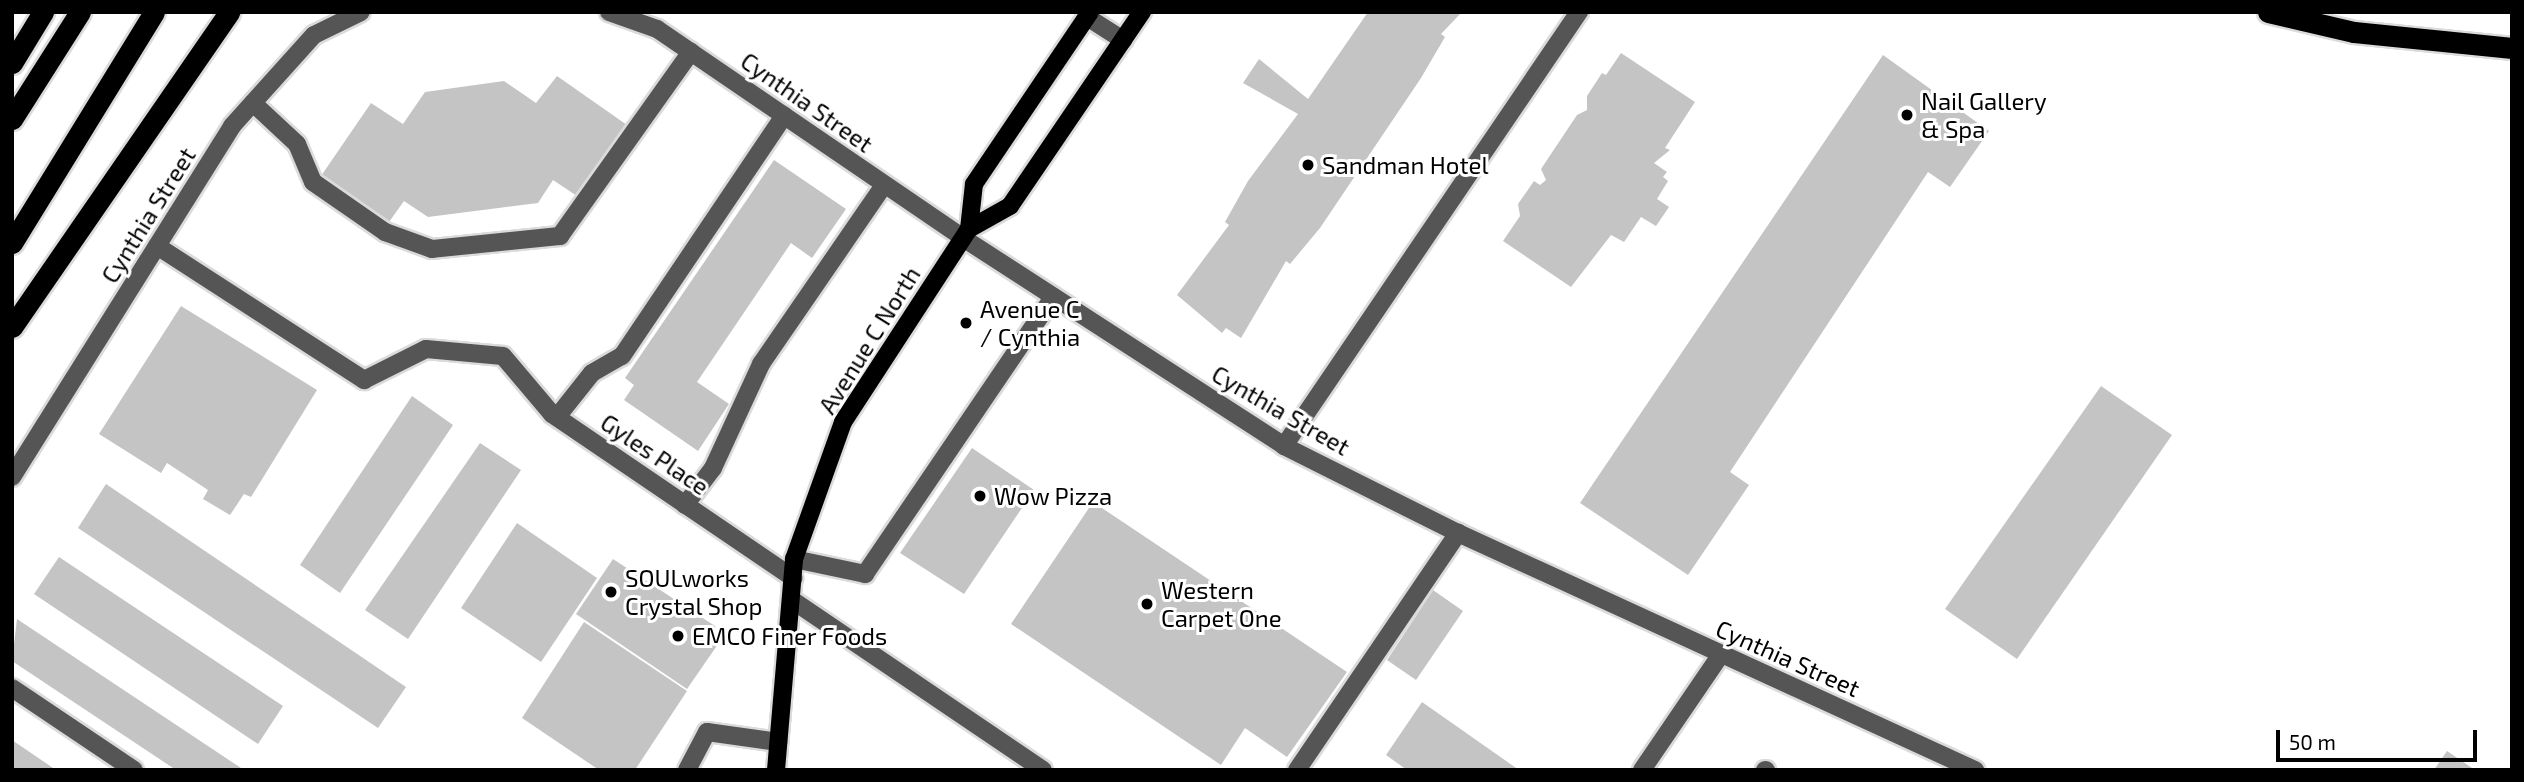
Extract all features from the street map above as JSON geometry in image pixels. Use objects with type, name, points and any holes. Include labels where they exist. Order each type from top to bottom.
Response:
[{"type":"highway","points":[[12,63],[43,12]]},
{"type":"highway","points":[[12,118],[80,12]]},
{"type":"highway","points":[[12,243],[154,12]]},
{"type":"highway","points":[[12,327],[229,12]]},
{"type":"highway","points":[[2268,12],[2354,32],[2512,48]]},
{"type":"main road","name":"Avenue C North","points":[[966,234],[1010,206],[1142,12]]},
{"type":"main road","name":"Avenue C North","points":[[776,770],[794,559],[843,422],[966,234],[974,184],[1089,15]]},
{"type":"street","name":"Cynthia Street","points":[[12,477],[232,126],[314,35],[361,12]]},
{"type":"street","name":"Cynthia Street","points":[[609,12],[657,29],[884,185],[966,234],[1053,297],[1284,446],[1458,533],[1975,770]]},
{"type":"street","points":[[1284,446],[1579,12]]},
{"type":"street","points":[[1089,15],[1123,40]]},
{"type":"street","points":[[253,103],[297,144],[313,182],[385,232],[432,249],[560,236],[691,52]]},
{"type":"street","points":[[557,417],[593,373],[622,356],[784,116]]},
{"type":"street","points":[[685,505],[713,468],[761,364],[884,185]]},
{"type":"street","name":"Gyles Place","points":[[157,246],[363,380],[426,349],[503,356],[557,417],[793,578]]},
{"type":"street","points":[[794,559],[865,574],[1053,297]]},
{"type":"street","points":[[1297,770],[1458,533]]},
{"type":"street","points":[[792,600],[1043,770]]},
{"type":"street","points":[[1642,770],[1721,654]]},
{"type":"street","points":[[12,688],[134,770]]},
{"type":"street","points":[[687,770],[707,732],[778,742]]},
{"type":"building","name":"Sandman Hotel","points":[[1368,12],[1462,12],[1441,34],[1445,37],[1421,78],[1320,228],[1290,264],[1286,261],[1241,338],[1226,328],[1222,333],[1177,295],[1229,225],[1225,222],[1248,181],[1298,114],[1243,83],[1259,59],[1308,99]]},
{"type":"building","points":[[1621,53],[1695,102],[1665,148],[1670,150],[1654,163],[1667,172],[1663,177],[1668,181],[1657,199],[1669,207],[1656,226],[1641,217],[1624,242],[1611,235],[1571,287],[1503,241],[1520,216],[1518,204],[1534,181],[1540,185],[1546,180],[1541,169],[1577,115],[1587,110],[1587,96],[1602,73],[1606,75]]},
{"type":"building","points":[[1883,55],[1989,131],[1950,187],[1928,172],[1730,472],[1749,485],[1688,575],[1580,503]]},
{"type":"building","points":[[557,76],[627,125],[577,196],[553,180],[538,203],[428,217],[404,201],[389,222],[321,176],[371,103],[403,124],[425,92],[504,81],[536,103]]},
{"type":"building","points":[[774,160],[846,209],[812,258],[791,243],[697,382],[729,404],[698,451],[624,400],[634,385],[625,378]]},
{"type":"building","points":[[181,306],[317,390],[251,497],[244,494],[230,515],[203,499],[208,490],[167,463],[161,473],[99,434]]},
{"type":"building","points":[[2101,386],[2172,435],[2017,659],[1945,609]]},
{"type":"building","points":[[412,396],[453,425],[340,593],[300,565]]},
{"type":"building","points":[[480,443],[521,470],[408,639],[365,610]]},
{"type":"building","points":[[972,448],[1034,490],[964,594],[900,553]]},
{"type":"building","points":[[106,484],[406,687],[378,728],[78,528]]},
{"type":"building","points":[[1093,502],[1347,672],[1287,757],[1245,728],[1221,765],[1011,624]]},
{"type":"building","points":[[517,523],[597,578],[541,662],[461,608]]},
{"type":"building","points":[[59,557],[283,706],[258,744],[34,594]]},
{"type":"building","points":[[613,559],[715,626],[716,647],[687,689],[576,614]]},
{"type":"building","points":[[1433,590],[1463,611],[1416,680],[1387,660]]},
{"type":"building","points":[[17,619],[244,770],[176,770],[12,661]]},
{"type":"building","points":[[584,622],[687,691],[635,770],[599,770],[522,718]]},
{"type":"building","points":[[1422,702],[1519,770],[1407,770],[1386,755]]},
{"type":"building","points":[[12,740],[56,770],[12,770]]},
{"type":"building","points":[[2447,751],[2475,770],[2434,770]]},
{"type":"place","name":"Nail Gallery & Spa","points":[[1907,115]]},
{"type":"place","name":"Sandman Hotel","points":[[1308,165]]},
{"type":"place","name":"Avenue C / Cynthia","points":[[966,323]]},
{"type":"place","name":"Wow Pizza","points":[[980,496]]},
{"type":"place","name":"SOULworks Crystal Shop","points":[[611,592]]},
{"type":"place","name":"Western Carpet One","points":[[1147,604]]},
{"type":"place","name":"EMCO Finer Foods","points":[[678,636]]}]
